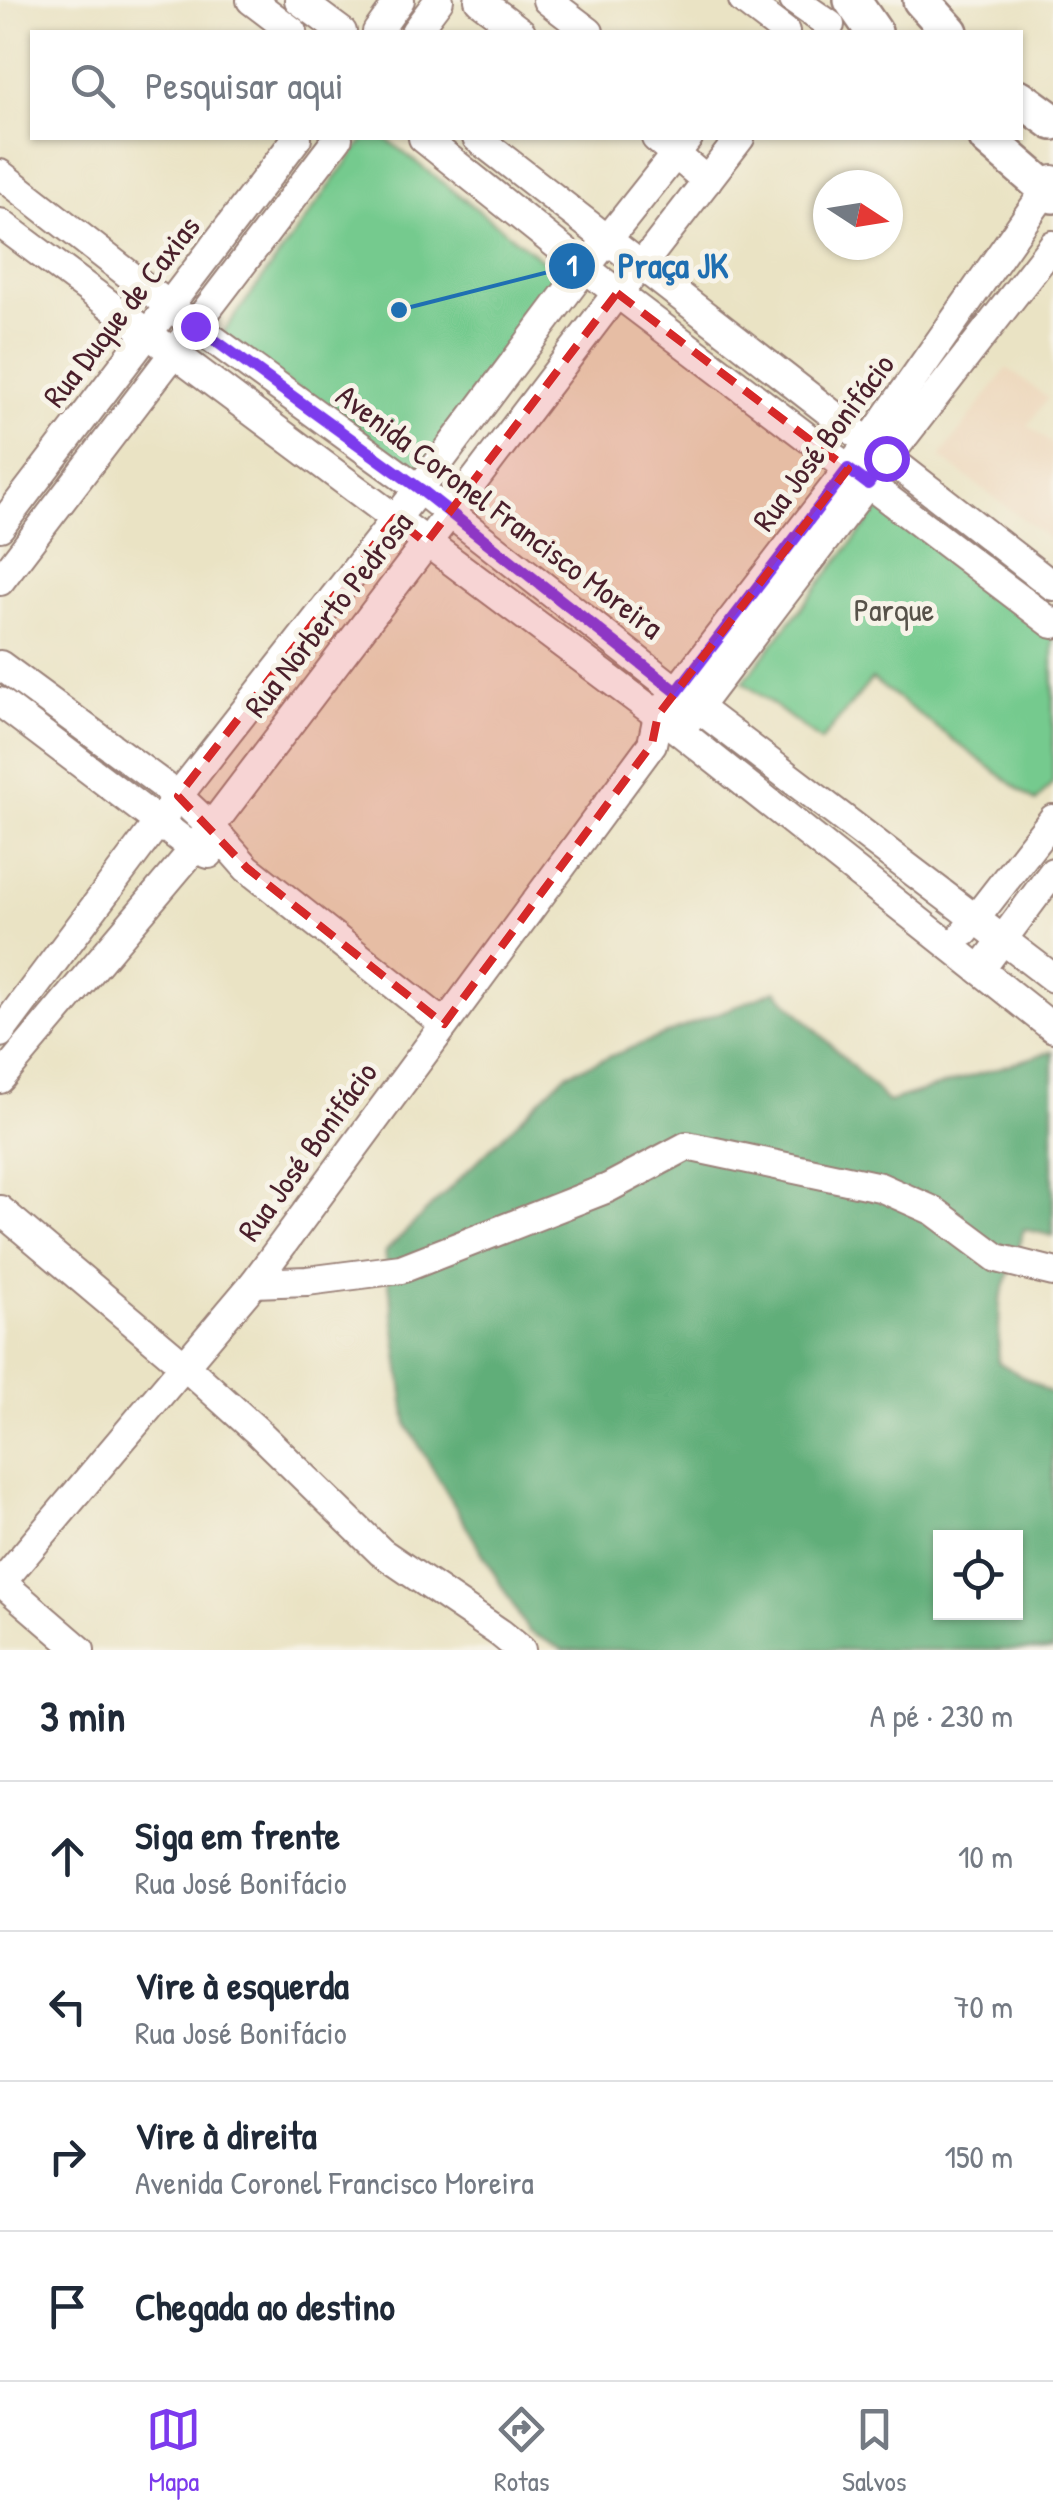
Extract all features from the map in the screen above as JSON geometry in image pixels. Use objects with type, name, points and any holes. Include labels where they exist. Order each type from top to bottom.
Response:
[{"type":"main road","points":[[921,0],[948,30]]},
{"type":"main road","points":[[838,14],[870,30]]},
{"type":"main road","points":[[1023,100],[1053,122]]},
{"type":"main road","points":[[990,140],[1051,188]]},
{"type":"street","points":[[251,0],[290,30]]},
{"type":"street","points":[[299,0],[339,30]]},
{"type":"street","points":[[378,30],[400,0]]},
{"type":"street","points":[[418,30],[440,0]]},
{"type":"street","points":[[479,0],[518,30]]},
{"type":"street","points":[[547,0],[587,30]]},
{"type":"street","points":[[744,0],[776,21]]},
{"type":"street","points":[[794,0],[838,14]]},
{"type":"street","name":"Rua Duque de Caxias","points":[[0,526],[296,140]]},
{"type":"street","name":"Rua Duque de Caxias","points":[[0,581],[336,140]]},
{"type":"street","points":[[425,140],[617,293],[1053,624]]},
{"type":"street","points":[[480,140],[1053,586]]},
{"type":"street","name":"Rua Norberto Pedrosa","points":[[0,1079],[202,838],[617,293],[707,181],[733,140]]},
{"type":"street","points":[[674,143],[707,181]]},
{"type":"street","name":"Rua Norberto Pedrosa","points":[[0,1033],[178,796],[420,489],[608,239],[674,143]]},
{"type":"street","name":"Avenida Coronel Francisco Moreira","points":[[0,174],[195,326],[420,489],[1053,978]]},
{"type":"street","name":"Rua José Bonifácio","points":[[878,450],[1051,188]]},
{"type":"street","points":[[0,223],[668,723],[1053,1028]]},
{"type":"street","name":"Rua José Bonifácio","points":[[0,1582],[254,1283],[652,744],[878,450],[1053,245]]},
{"type":"street","points":[[0,665],[178,796],[202,838]]},
{"type":"street","points":[[0,702],[160,822],[202,838],[247,868],[444,1024]]},
{"type":"street","points":[[952,948],[1053,819]]},
{"type":"street","points":[[980,970],[1053,872]]},
{"type":"street","points":[[254,1283],[307,1281],[401,1268],[608,1188],[687,1146],[880,1187],[934,1211],[997,1258],[1053,1272]]},
{"type":"street","points":[[0,1210],[185,1366],[380,1552],[521,1650]]},
{"type":"street","points":[[0,1582],[80,1650]]},
{"type":"highlighted area","points":[[617,293],[848,469],[658,715],[652,744],[444,1024],[247,868],[178,796],[395,518],[426,543]]},
{"type":"shaded area","points":[[1007,368],[1048,398],[1028,425],[1053,445],[1053,542],[940,457]]},
{"type":"green space","points":[[364,140],[388,140],[576,286],[429,489],[222,334]]},
{"type":"green space","name":"Parque","points":[[881,506],[1053,638],[1053,782],[1036,802],[872,679],[821,741],[743,682]]},
{"type":"green space","points":[[776,990],[888,1102],[1053,1051],[1053,1236],[1024,1229],[1000,1300],[998,1362],[1053,1394],[1053,1650],[564,1650],[528,1631],[407,1425],[385,1252],[566,1074]]},
{"type":"place","name":"Praça JK","points":[[399,310]]},
{"type":"route","points":[[195,326],[420,489],[677,692],[848,469],[868,484],[886,458]]}]
